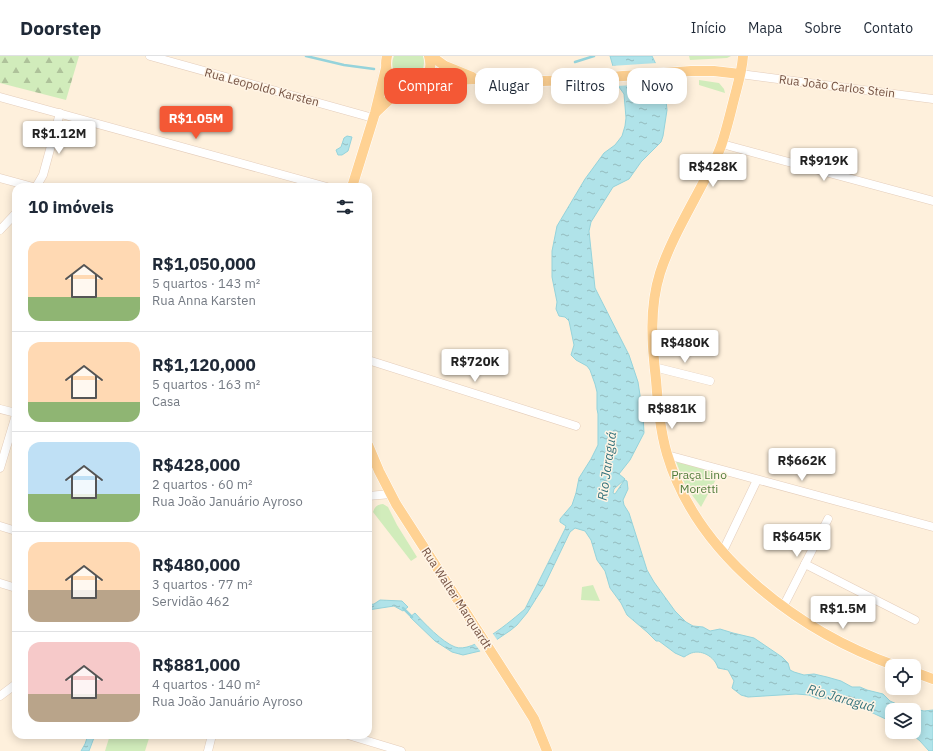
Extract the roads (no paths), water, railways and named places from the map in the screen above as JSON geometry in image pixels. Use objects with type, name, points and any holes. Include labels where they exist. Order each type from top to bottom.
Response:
[{"type":"main road","points":[[430,56],[450,68],[475,79]]},
{"type":"main road","points":[[430,56],[430,68]]},
{"type":"main road","points":[[743,56],[740,74],[722,144],[683,221],[660,273],[656,288],[652,321],[654,367],[661,430],[667,455],[684,496],[696,516],[723,551],[748,577],[783,607],[819,630],[858,651],[885,662]]},
{"type":"main road","points":[[353,183],[374,116],[385,61]]},
{"type":"main road","points":[[543,81],[709,70],[740,74]]},
{"type":"main road","points":[[374,116],[385,104]]},
{"type":"main road","name":"Rua Walter Marquardt","points":[[372,454],[391,494],[410,526],[490,648],[534,719],[547,751]]},
{"type":"main road","points":[[921,675],[933,679]]},
{"type":"street","name":"Rua Leopoldo Karsten","points":[[150,56],[374,116]]},
{"type":"street","name":"Rua João Carlos Stein","points":[[740,74],[933,98]]},
{"type":"street","points":[[0,97],[313,183]]},
{"type":"street","points":[[39,183],[43,176],[60,113]]},
{"type":"street","points":[[722,144],[933,201]]},
{"type":"street","points":[[0,178],[18,183]]},
{"type":"street","points":[[0,230],[12,217]]},
{"type":"street","points":[[372,361],[576,426]]},
{"type":"street","points":[[654,367],[710,381]]},
{"type":"street","points":[[0,409],[12,413]]},
{"type":"street","points":[[0,468],[12,428]]},
{"type":"street","points":[[667,455],[933,527]]},
{"type":"street","points":[[723,551],[757,480]]},
{"type":"street","points":[[372,496],[391,494]]},
{"type":"street","points":[[783,607],[828,518]]},
{"type":"street","points":[[0,526],[12,530]]},
{"type":"street","points":[[805,564],[915,620]]},
{"type":"street","points":[[0,584],[12,588]]},
{"type":"street","points":[[0,696],[12,687]]},
{"type":"street","points":[[208,751],[211,739]]},
{"type":"street","points":[[362,739],[402,751]]},
{"type":"water","name":"Rio Jaraguá","points":[[610,56],[652,56],[658,68],[627,68],[627,104],[666,104],[667,110],[661,142],[641,162],[629,179],[613,187],[591,222],[589,231],[595,288],[629,355],[638,382],[643,415],[644,433],[630,460],[619,474],[625,479],[614,489],[613,493],[615,494],[625,480],[627,481],[628,489],[623,500],[624,505],[629,513],[647,570],[675,611],[686,622],[693,626],[703,627],[710,631],[720,629],[754,638],[782,657],[788,663],[790,670],[794,672],[804,675],[814,674],[827,677],[841,681],[852,687],[860,687],[883,694],[894,703],[885,703],[885,719],[858,706],[843,702],[835,702],[831,699],[819,699],[809,695],[796,694],[748,697],[741,695],[732,688],[734,681],[728,670],[718,668],[711,657],[698,652],[694,652],[684,657],[675,653],[659,641],[656,641],[627,615],[621,603],[610,588],[605,571],[597,560],[591,540],[585,531],[575,528],[570,532],[544,586],[527,613],[511,630],[480,651],[463,655],[452,652],[435,641],[410,617],[415,613],[423,622],[450,645],[463,648],[472,646],[492,635],[525,609],[565,529],[566,526],[560,522],[560,519],[572,505],[579,478],[598,445],[597,392],[590,370],[587,366],[576,360],[571,355],[574,345],[569,321],[565,317],[559,316],[556,309],[557,302],[552,277],[552,251],[557,226],[585,179],[604,153],[615,145],[622,136],[626,118],[624,94],[619,87],[619,68],[613,68]]},
{"type":"water","points":[[347,136],[352,137],[348,151],[342,155],[338,155],[336,150],[341,147],[344,138]]},
{"type":"water","points":[[380,600],[402,601],[408,607],[403,611],[394,606],[372,609],[372,604]]},
{"type":"water","points":[[921,710],[933,710],[933,751],[929,751],[918,739],[921,739]]},
{"type":"water","points":[[87,739],[94,739],[89,751],[81,751]]},
{"type":"waterway","points":[[306,56],[344,65],[374,69]]},
{"type":"waterway","points":[[575,62],[594,56]]},
{"type":"waterway","points":[[403,608],[412,617]]},
{"type":"park label","name":"Praça Lino Moretti","points":[[699,481]]}]
